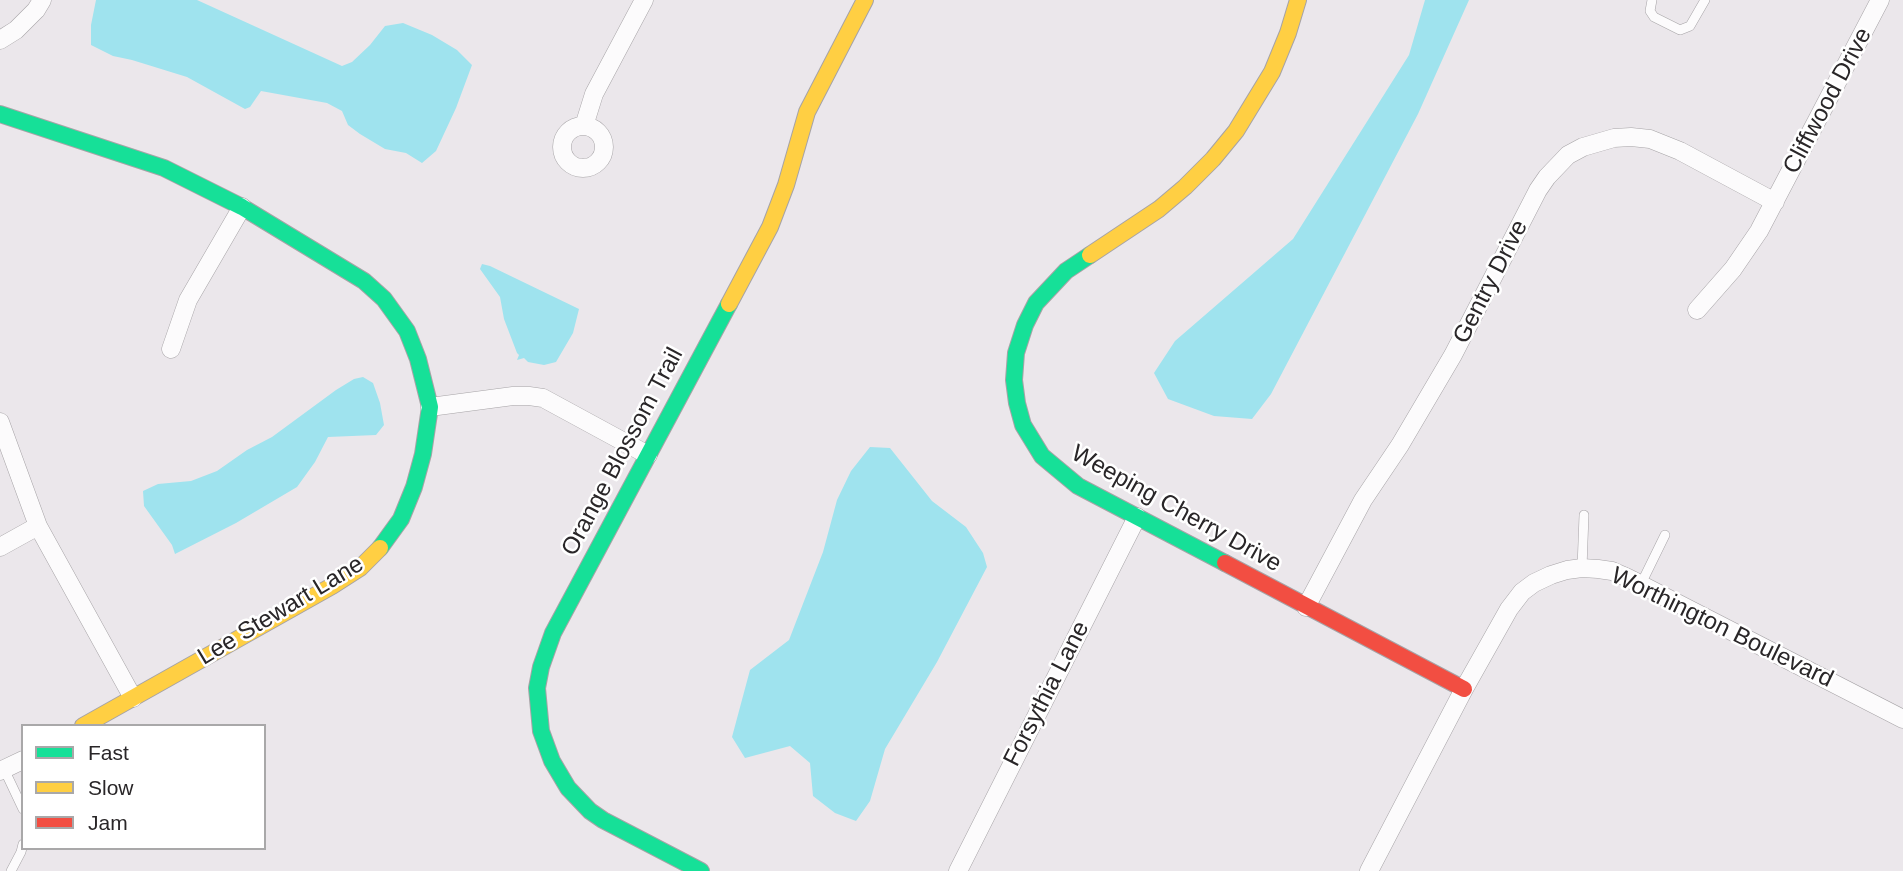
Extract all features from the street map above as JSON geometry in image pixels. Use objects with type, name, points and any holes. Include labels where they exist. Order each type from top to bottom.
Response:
[{"type":"street","points":[[0,40],[16,30],[36,10],[41,0]]},
{"type":"street","points":[[584,126],[594,94],[644,0]]},
{"type":"street","name":"Orange Blossom Trail","points":[[701,871],[603,820],[579,801],[552,761],[541,731],[537,688],[553,633],[770,227],[786,185],[807,112],[865,0]]},
{"type":"street","name":"Weeping Cherry Drive","points":[[1298,0],[1272,72],[1236,131],[1213,159],[1159,209],[1066,271],[1036,303],[1016,353],[1014,380],[1017,404],[1023,425],[1032,441],[1049,463],[1078,486],[1464,689]]},
{"type":"street","name":"Cliffwood Drive","points":[[1698,310],[1749,247],[1880,0]]},
{"type":"street","points":[[0,114],[164,168],[242,207],[364,281],[384,299],[407,331],[418,359],[429,407],[513,396],[543,398],[648,455]]},
{"type":"street","name":"Gentry Drive","points":[[1306,607],[1363,500],[1400,445],[1453,355],[1538,190],[1568,155],[1583,146],[1614,138],[1650,139],[1680,151],[1775,202]]},
{"type":"street","points":[[171,349],[188,300],[242,207]]},
{"type":"street","name":"Lee Stewart Lane","points":[[87,724],[360,568],[384,544],[401,519],[410,498],[423,454],[429,407]]},
{"type":"street","points":[[0,422],[38,526],[133,698]]},
{"type":"street","name":"Forsythia Lane","points":[[958,871],[1137,517]]},
{"type":"street","points":[[0,547],[38,526]]},
{"type":"street","name":"Worthington Boulevard","points":[[1369,871],[1509,609],[1522,592],[1534,583],[1567,570],[1582,568],[1612,571],[1903,719]]},
{"type":"street","points":[[2,770],[21,761]]},
{"type":"lane","points":[[1652,0],[1650,11],[1654,17],[1679,30],[1690,26],[1705,0]]},
{"type":"lane","points":[[1582,568],[1584,515]]},
{"type":"lane","points":[[1641,584],[1665,535]]},
{"type":"lane","points":[[2,770],[21,805]]},
{"type":"lane","points":[[11,871],[22,850]]},
{"type":"water","points":[[96,0],[197,0],[342,66],[352,62],[385,26],[403,23],[432,35],[457,50],[472,65],[436,151],[422,163],[406,153],[385,149],[360,134],[348,125],[342,111],[327,103],[261,91],[250,107],[245,109],[187,77],[113,56],[91,45],[91,25]]},
{"type":"water","points":[[1425,0],[1469,0],[1418,114],[1271,394],[1252,419],[1214,416],[1168,399],[1154,373],[1175,341],[1293,239],[1409,55]]},
{"type":"water","points":[[482,264],[579,309],[573,333],[556,362],[544,365],[528,362],[524,358],[517,360],[519,355],[504,319],[500,297],[480,269]]},
{"type":"water","points":[[363,377],[373,383],[380,403],[384,425],[376,435],[328,437],[315,462],[297,487],[236,523],[175,554],[172,545],[144,506],[143,491],[158,484],[191,481],[217,471],[272,437],[336,390],[354,379]]},
{"type":"water","points":[[870,447],[890,448],[932,501],[966,527],[983,553],[987,567],[937,662],[885,749],[870,801],[856,821],[835,813],[813,796],[810,763],[790,746],[745,758],[732,737],[750,670],[789,640],[823,552],[837,500],[851,471]]},
{"type":"traffic: fast","points":[[0,114],[164,168],[242,207],[364,281],[384,299],[407,331],[418,359],[430,407],[423,454],[414,487],[401,519],[380,548]]},
{"type":"traffic: fast","points":[[1090,255],[1066,271],[1036,303],[1025,325],[1016,353],[1014,380],[1023,425],[1042,456],[1078,486],[1225,563]]},
{"type":"traffic: fast","points":[[701,871],[603,820],[590,811],[568,788],[552,761],[541,731],[537,688],[553,633],[729,304]]},
{"type":"traffic: slow","points":[[729,304],[770,227],[786,185],[807,112],[865,0]]},
{"type":"traffic: slow","points":[[1090,255],[1159,209],[1185,187],[1236,131],[1272,72],[1298,0]]},
{"type":"traffic: slow","points":[[87,724],[332,586],[360,568],[380,548]]},
{"type":"traffic: jam","points":[[1225,563],[1464,689]]}]
